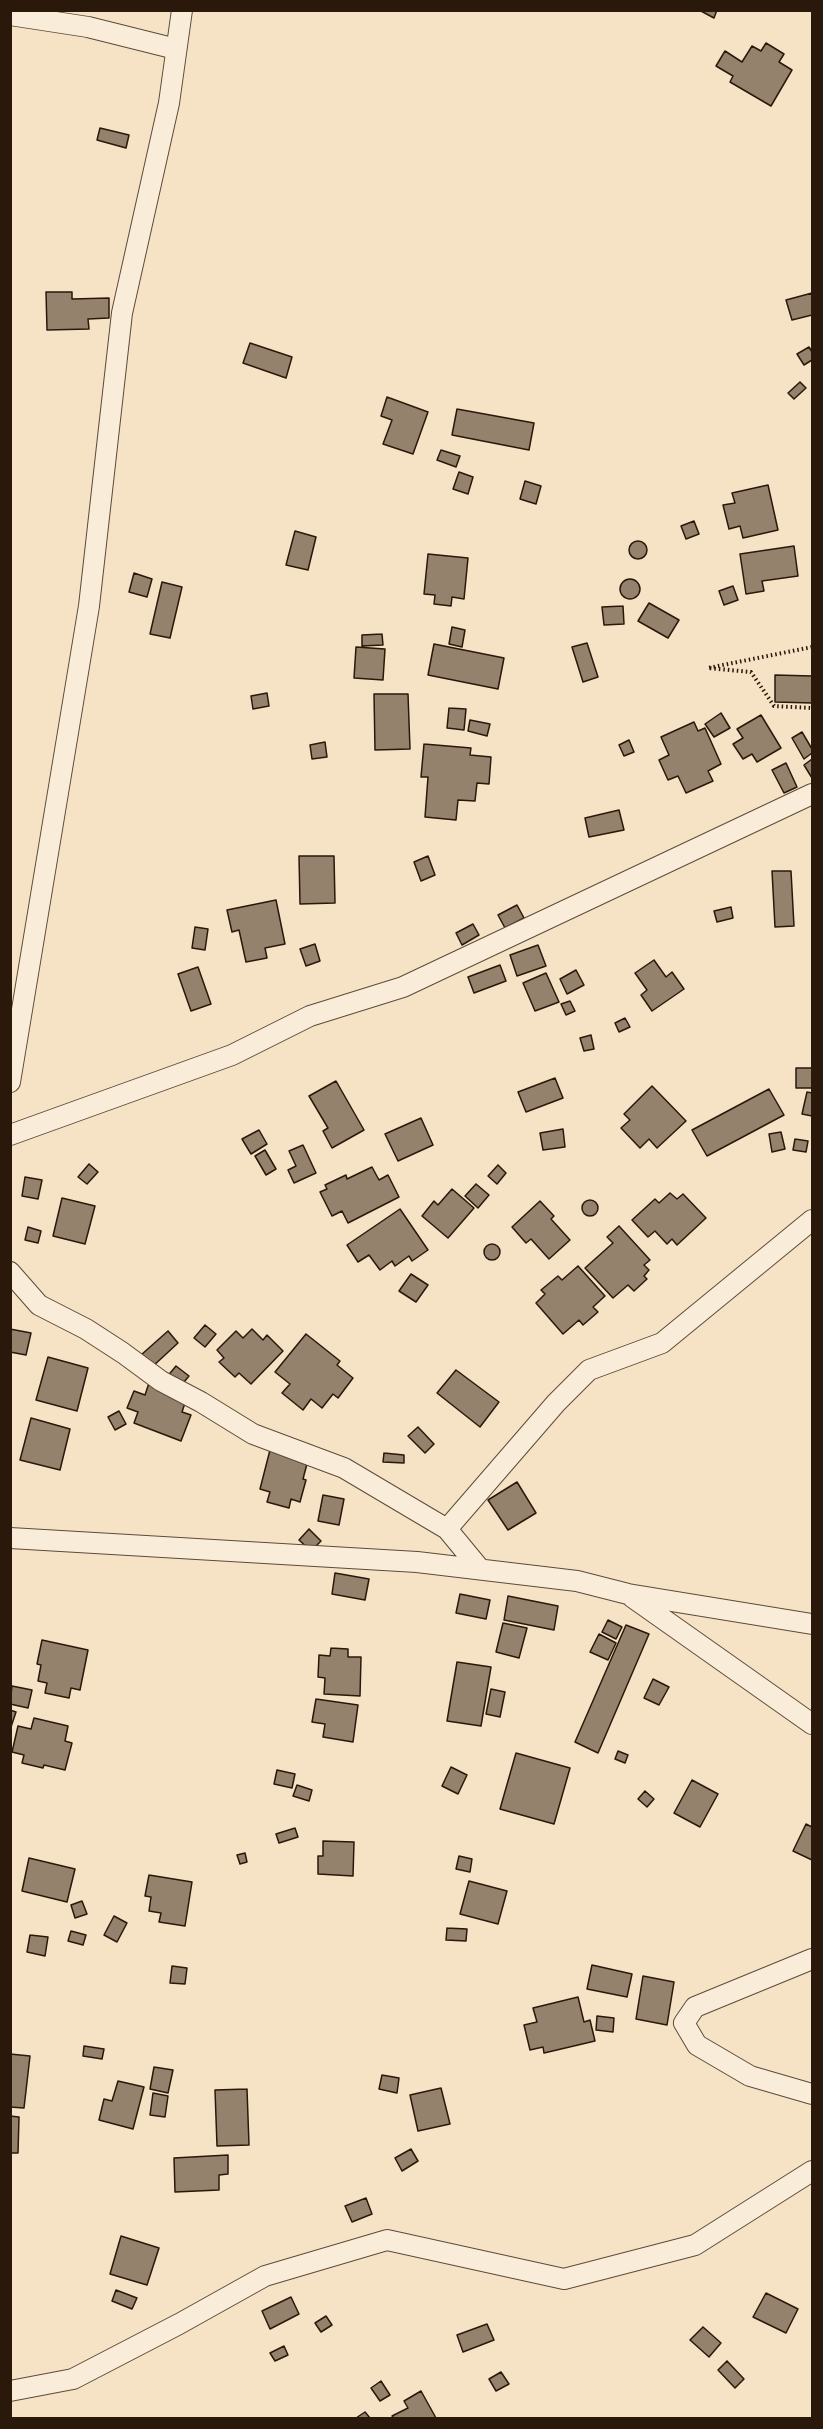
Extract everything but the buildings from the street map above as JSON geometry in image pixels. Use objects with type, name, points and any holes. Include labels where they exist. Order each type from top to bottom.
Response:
[{"type":"street","points":[[10,1082],[89,606],[122,313],[169,103],[182,10]]},
{"type":"street","points":[[10,15],[88,27],[176,49]]},
{"type":"street","points":[[10,1135],[232,1055],[310,1016],[404,987],[813,794]]},
{"type":"street","points":[[447,1529],[556,1402],[589,1370],[662,1343],[813,1220]]},
{"type":"street","points":[[10,1272],[39,1305],[86,1329],[161,1381],[253,1434],[344,1468],[447,1529],[480,1569]]},
{"type":"street","points":[[10,1538],[417,1562],[577,1581],[627,1594],[776,1620],[813,1624]]},
{"type":"street","points":[[627,1594],[813,1724]]},
{"type":"street","points":[[813,1959],[695,2007],[684,2023],[698,2045],[750,2076],[813,2094]]},
{"type":"street","points":[[10,2391],[73,2379],[265,2276],[387,2240],[564,2279],[695,2245],[813,2171]]},
{"type":"path","points":[[813,647],[708,668],[751,672],[774,706],[813,708]]}]
